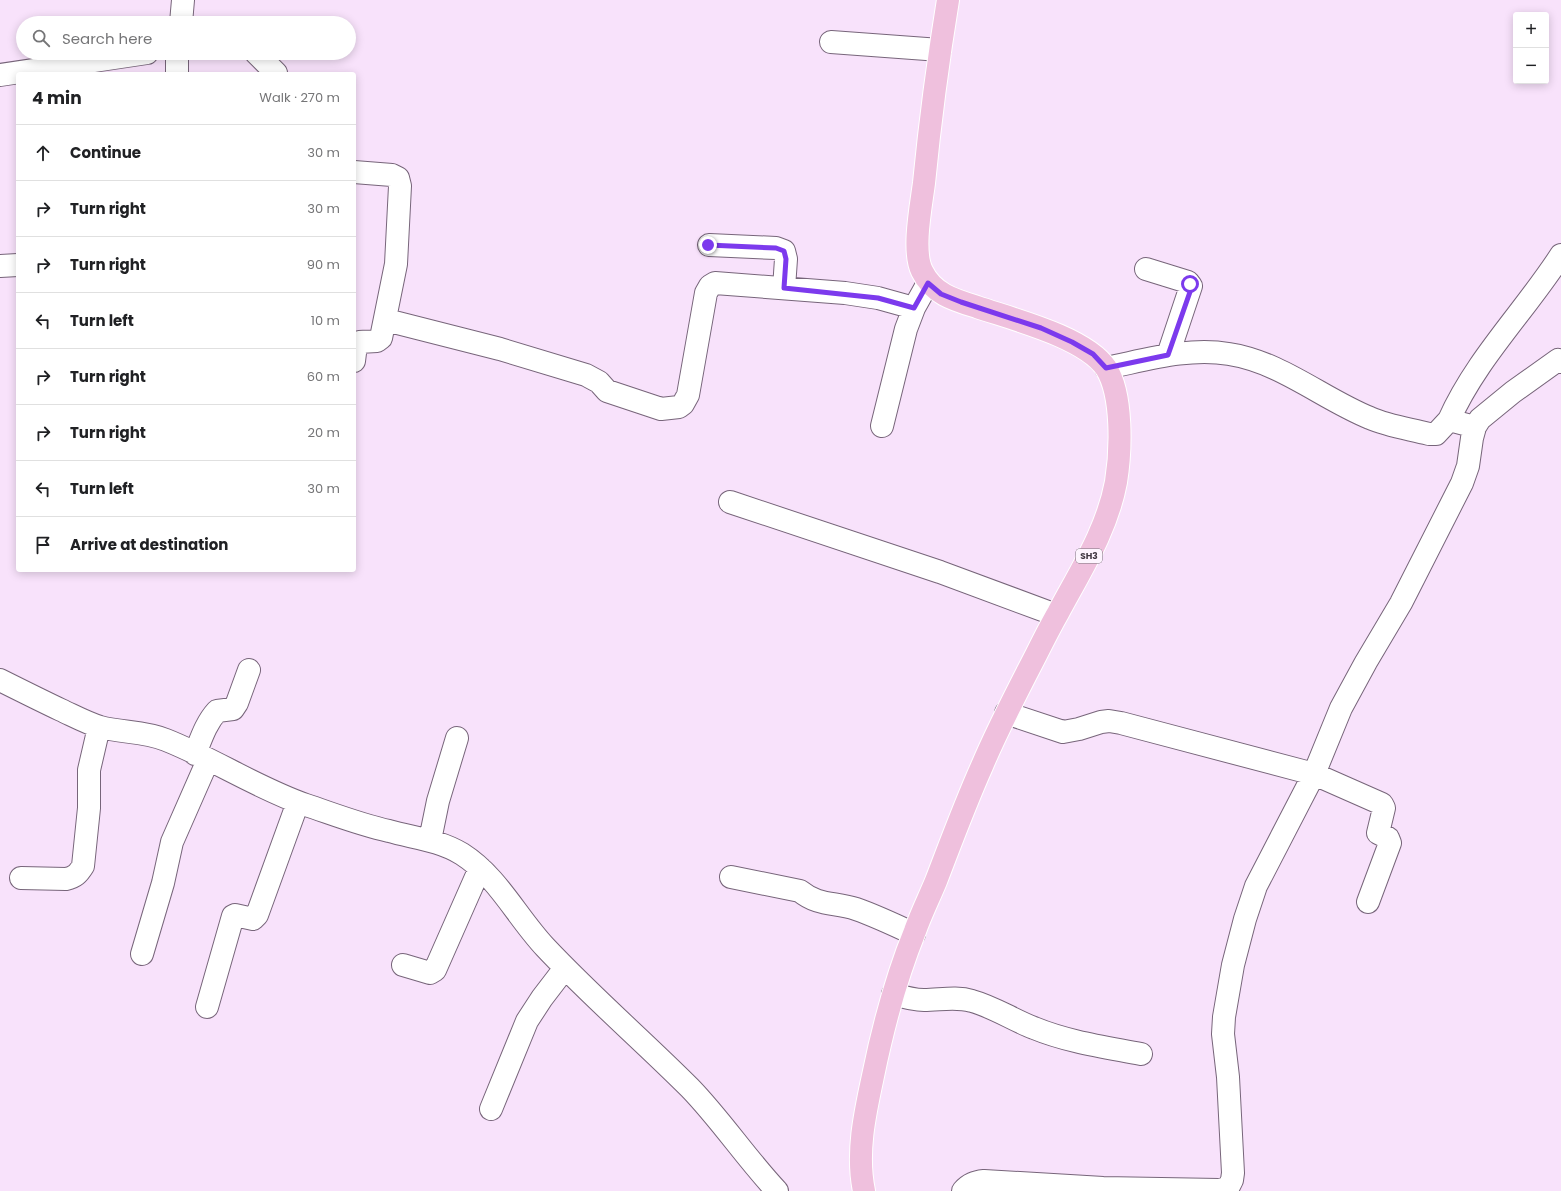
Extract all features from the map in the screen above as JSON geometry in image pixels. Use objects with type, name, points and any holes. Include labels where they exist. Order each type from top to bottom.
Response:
[{"type":"main road","name":"SH3","points":[[864,1191],[861,1179],[861,1148],[864,1116],[882,1032],[914,934],[977,777],[1006,714],[1056,615],[1088,559],[1103,528],[1112,501],[1119,454],[1120,422],[1116,400],[1106,368],[1093,354],[1072,342],[1041,328],[941,294],[928,283],[920,267],[917,249],[932,113],[948,0]]},
{"type":"street","points":[[831,42],[940,50]]},
{"type":"street","points":[[20,72],[100,60]]},
{"type":"street","points":[[177,60],[177,72]]},
{"type":"street","points":[[263,60],[275,72]]},
{"type":"street","points":[[0,75],[16,73]]},
{"type":"street","points":[[356,172],[392,175],[398,178],[400,186],[396,264],[386,320],[381,338],[379,340],[359,342],[356,345]]},
{"type":"street","points":[[708,245],[776,248],[784,251],[786,259],[784,288]]},
{"type":"street","points":[[1106,368],[1168,355],[1215,352],[1245,357],[1261,363],[1371,419],[1429,434],[1436,434],[1449,420],[1457,401],[1480,364],[1561,255]]},
{"type":"street","points":[[0,266],[16,265]]},
{"type":"street","points":[[1146,269],[1188,282],[1191,286],[1168,355]]},
{"type":"street","points":[[386,320],[500,349],[586,375],[599,382],[607,391],[661,409],[679,408],[688,395],[706,293],[710,286],[715,283],[784,288],[878,298],[914,308]]},
{"type":"street","points":[[882,426],[906,329],[914,308],[928,283]]},
{"type":"street","points":[[963,1191],[968,1185],[984,1181],[1103,1188],[1219,1190],[1228,1188],[1232,1180],[1233,1173],[1228,1077],[1223,1034],[1224,1017],[1233,965],[1245,919],[1256,886],[1314,774],[1341,708],[1401,603],[1462,483],[1468,466],[1475,427],[1480,419],[1513,392],[1560,360]]},
{"type":"street","points":[[1449,420],[1475,427]]},
{"type":"street","points":[[730,502],[940,572],[1056,615]]},
{"type":"street","points":[[142,954],[163,882],[172,842],[202,757],[208,723],[217,711],[232,709],[237,703],[249,670]]},
{"type":"street","points":[[0,680],[99,727],[121,731],[147,733],[175,744],[273,792],[298,802],[388,831],[446,845],[461,854],[492,879],[535,936],[565,968],[691,1089],[722,1124],[764,1178],[777,1191]]},
{"type":"street","points":[[1006,714],[1063,732],[1109,721],[1314,774],[1384,806],[1378,832],[1390,839],[1390,843],[1368,902]]},
{"type":"street","points":[[21,878],[66,880],[78,874],[83,866],[90,808],[89,770],[99,727]]},
{"type":"street","points":[[430,840],[440,795],[457,738]]},
{"type":"street","points":[[207,1007],[233,916],[235,915],[253,919],[257,915],[298,802]]},
{"type":"street","points":[[403,965],[430,973],[435,970],[480,868]]},
{"type":"street","points":[[731,877],[800,891],[806,896],[820,903],[844,906],[914,934]]},
{"type":"street","points":[[491,1109],[527,1021],[542,998],[565,968]]},
{"type":"street","points":[[894,994],[916,1000],[958,998],[972,1000],[1034,1028],[1052,1034],[1141,1054]]},
{"type":"route","points":[[708,245],[776,248],[784,251],[786,259],[784,288],[846,293],[878,298],[914,308],[928,283],[941,294],[1041,328],[1072,342],[1093,354],[1106,368],[1168,355],[1191,289],[1190,284]]}]
